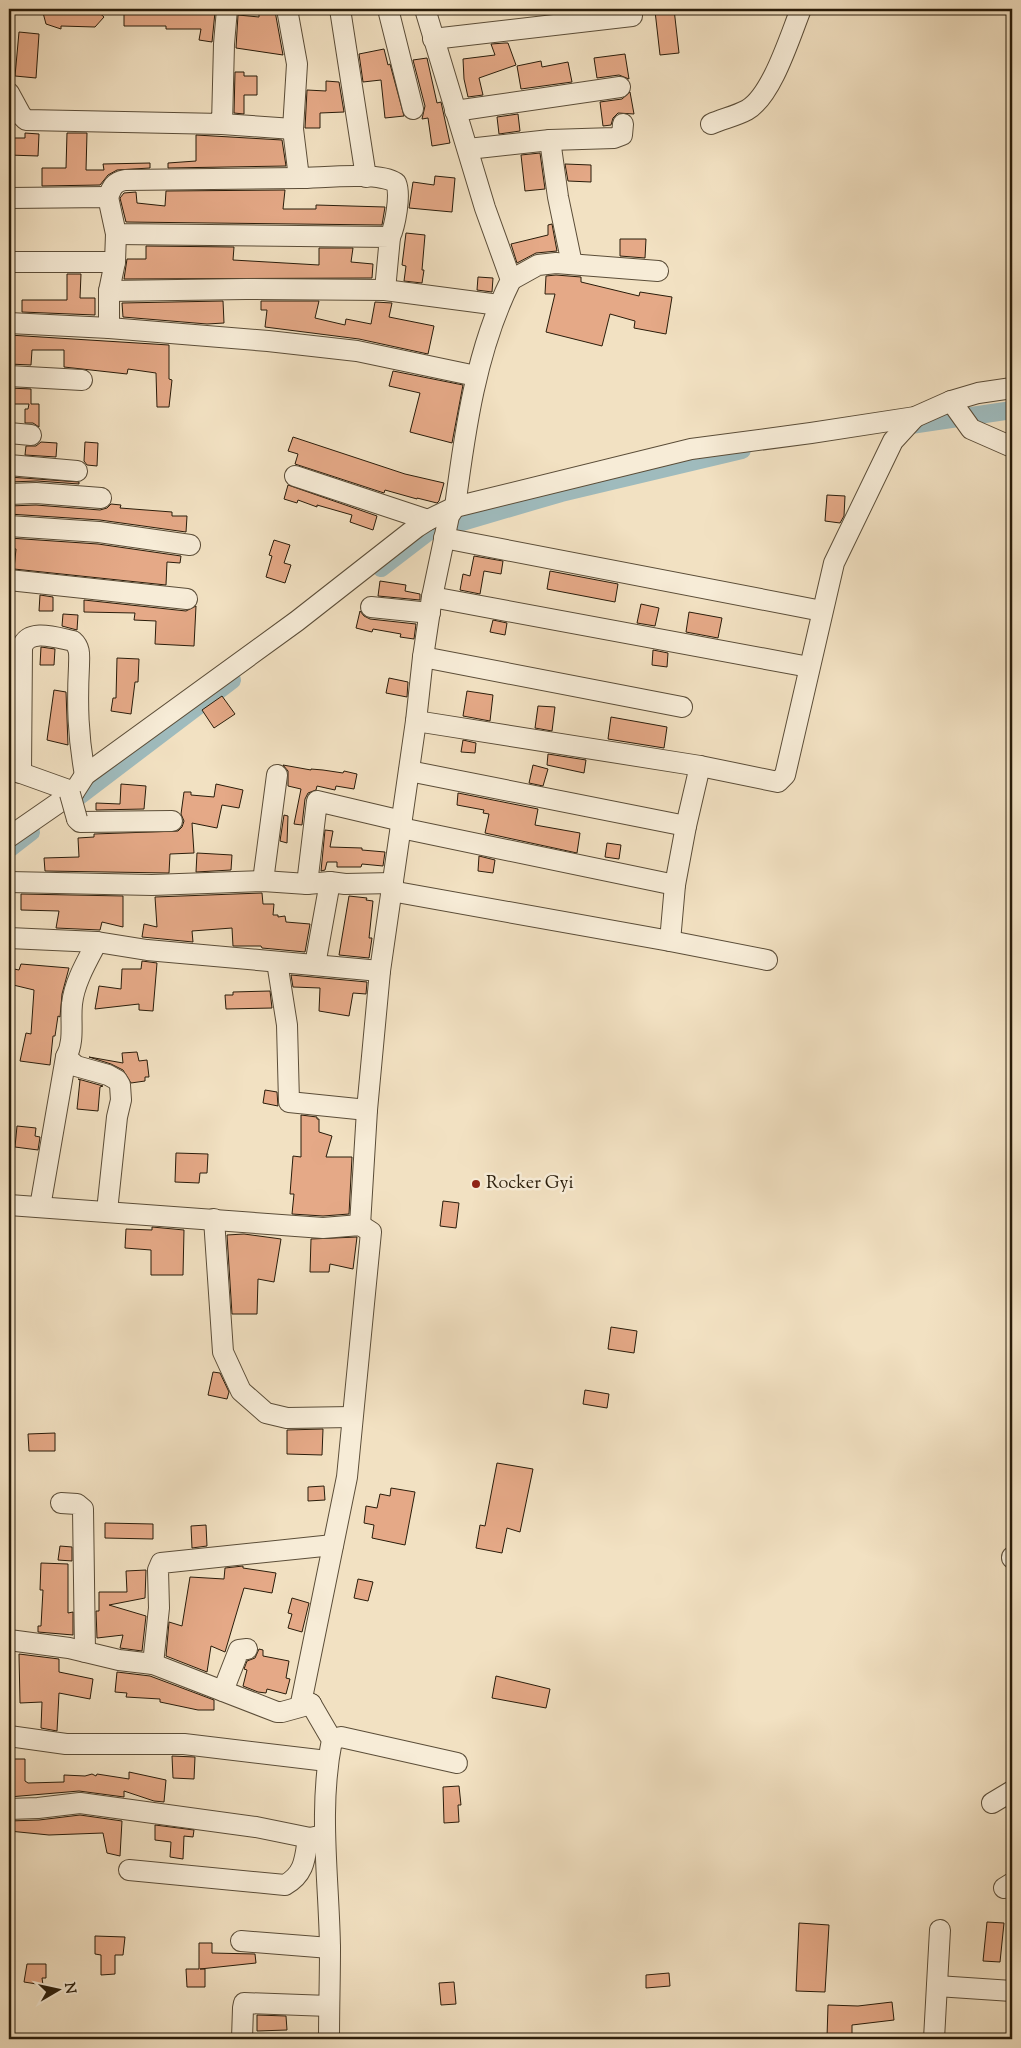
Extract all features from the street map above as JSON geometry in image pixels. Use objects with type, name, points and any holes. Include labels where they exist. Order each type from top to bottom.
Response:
[{"type":"street","points":[[222,124],[227,9]]},
{"type":"street","points":[[287,9],[296,64],[293,129],[299,178]]},
{"type":"street","points":[[340,9],[366,177]]},
{"type":"street","points":[[388,9],[414,109]]},
{"type":"street","points":[[425,9],[485,208],[511,280]]},
{"type":"street","points":[[711,124],[748,109],[765,92],[780,63],[800,9]]},
{"type":"street","points":[[433,39],[632,16]]},
{"type":"street","points":[[456,111],[620,87]]},
{"type":"street","points":[[9,93],[21,115],[26,120],[222,124],[293,129]]},
{"type":"street","points":[[468,149],[550,140],[614,138],[622,136],[623,124]]},
{"type":"street","points":[[550,140],[558,197],[572,264]]},
{"type":"street","points":[[109,328],[109,291],[115,262],[116,234],[108,197],[117,181],[366,177],[389,179],[398,188],[393,230],[390,237],[385,290]]},
{"type":"street","points":[[9,198],[108,197]]},
{"type":"street","points":[[116,234],[390,237]]},
{"type":"street","points":[[9,262],[115,262]]},
{"type":"street","points":[[296,1708],[300,1703],[325,1546],[347,1477],[364,1227],[367,1110],[380,971],[402,824],[431,605],[476,376],[499,305],[511,280],[538,265],[556,262],[658,271]]},
{"type":"street","points":[[109,291],[246,289],[385,290],[499,305]]},
{"type":"street","points":[[9,323],[109,328],[268,341],[357,351],[476,376]]},
{"type":"street","points":[[9,376],[82,380]]},
{"type":"street","points":[[448,524],[691,449],[958,411],[978,393],[1012,388]]},
{"type":"street","points":[[958,411],[971,429],[1012,446]]},
{"type":"street","points":[[416,721],[700,766],[778,782],[784,775],[834,563],[893,441],[915,417]]},
{"type":"street","points":[[9,433],[32,435]]},
{"type":"street","points":[[9,464],[77,471]]},
{"type":"street","points":[[295,476],[428,520],[822,610]]},
{"type":"street","points":[[9,494],[36,493],[101,498]]},
{"type":"street","points":[[11,833],[72,793],[85,775],[297,621],[428,520]]},
{"type":"street","points":[[9,526],[99,532],[190,545]]},
{"type":"street","points":[[9,580],[187,599]]},
{"type":"street","points":[[371,606],[431,605],[809,667]]},
{"type":"street","points":[[72,793],[15,771],[22,648],[28,638],[34,636],[73,641],[77,644],[79,657],[78,735],[85,775]]},
{"type":"street","points":[[423,657],[682,707]]},
{"type":"street","points":[[670,941],[675,885],[700,766]]},
{"type":"street","points":[[409,771],[686,826]]},
{"type":"street","points":[[263,882],[277,775]]},
{"type":"street","points":[[72,793],[77,818],[80,822],[172,821]]},
{"type":"street","points":[[307,884],[317,802],[402,824],[675,885]]},
{"type":"street","points":[[9,882],[152,885],[263,882],[307,884],[330,882],[392,887],[767,960]]},
{"type":"street","points":[[315,965],[330,882]]},
{"type":"street","points":[[9,938],[97,942],[147,950],[380,971]]},
{"type":"street","points":[[40,1207],[66,1057],[72,1038],[72,1002],[84,966],[97,942]]},
{"type":"street","points":[[277,962],[287,1026],[289,1102],[367,1110]]},
{"type":"street","points":[[66,1057],[76,1066],[108,1075],[117,1080],[120,1085],[121,1100],[117,1117],[107,1211]]},
{"type":"street","points":[[9,1205],[323,1228],[364,1227]]},
{"type":"street","points":[[214,1220],[222,1352],[241,1391],[266,1413],[287,1418],[350,1417]]},
{"type":"street","points":[[61,1503],[77,1504],[83,1509],[85,1652]]},
{"type":"street","points":[[153,1664],[159,1608],[158,1570],[161,1564],[325,1546]]},
{"type":"street","points":[[9,1640],[153,1664],[260,1707],[296,1708],[332,1740]]},
{"type":"street","points":[[223,1691],[239,1650],[247,1650]]},
{"type":"street","points":[[9,1736],[66,1744],[184,1744],[318,1760]]},
{"type":"street","points":[[330,2039],[323,2006],[325,1948],[316,1836],[318,1760],[332,1740],[341,1737],[457,1763]]},
{"type":"street","points":[[992,1803],[1012,1791]]},
{"type":"street","points":[[9,1808],[38,1808],[80,1803],[316,1836]]},
{"type":"street","points":[[129,1870],[285,1885],[298,1876],[316,1836]]},
{"type":"street","points":[[934,2039],[940,1930]]},
{"type":"street","points":[[241,1941],[325,1948]]},
{"type":"street","points":[[937,1986],[1012,1991]]},
{"type":"street","points":[[242,2039],[244,2003],[323,2006]]},
{"type":"building","points":[[42,9],[95,9],[104,17],[95,27],[61,26],[61,29],[46,24]]},
{"type":"building","points":[[124,9],[215,12],[212,42],[199,40],[201,29],[166,29],[166,26],[124,26]]},
{"type":"building","points":[[674,9],[679,53],[660,55],[655,11]]},
{"type":"building","points":[[259,11],[275,11],[283,55],[236,48],[238,15],[259,17]]},
{"type":"building","points":[[19,32],[39,34],[36,78],[15,76]]},
{"type":"building","points":[[508,43],[516,65],[479,78],[483,95],[468,97],[464,79],[463,59],[495,55],[491,44]]},
{"type":"building","points":[[384,49],[404,116],[385,118],[381,80],[363,82],[359,54]]},
{"type":"building","points":[[625,54],[629,79],[619,75],[597,78],[594,58]]},
{"type":"building","points":[[427,58],[437,103],[441,102],[450,143],[432,146],[428,118],[422,119],[425,106],[413,60]]},
{"type":"building","points":[[541,61],[542,67],[568,62],[572,82],[521,89],[517,66]]},
{"type":"building","points":[[235,72],[244,72],[244,76],[257,76],[257,95],[244,95],[244,114],[234,113]]},
{"type":"building","points":[[326,81],[339,82],[344,112],[320,113],[320,128],[305,128],[307,90],[326,91]]},
{"type":"building","points":[[630,92],[634,114],[618,113],[613,118],[611,125],[603,126],[600,102],[622,99]]},
{"type":"building","points":[[518,114],[520,131],[499,134],[497,117]]},
{"type":"building","points":[[25,133],[39,134],[38,156],[9,155],[9,138],[25,138]]},
{"type":"building","points":[[67,133],[87,133],[86,170],[104,170],[103,164],[150,163],[150,168],[117,170],[108,175],[100,185],[42,186],[42,168],[66,168]]},
{"type":"building","points":[[196,135],[282,140],[286,166],[168,168],[168,163],[196,161]]},
{"type":"building","points":[[540,153],[545,189],[525,191],[521,155]]},
{"type":"building","points":[[565,164],[591,165],[591,182],[568,181]]},
{"type":"building","points":[[435,176],[455,178],[452,212],[409,208],[413,182],[434,185]]},
{"type":"building","points":[[285,190],[283,209],[316,209],[316,205],[385,207],[382,225],[126,222],[120,198],[124,193],[136,192],[137,203],[165,206],[166,191]]},
{"type":"building","points":[[552,224],[557,251],[536,253],[517,263],[511,244],[548,235],[548,225]]},
{"type":"building","points":[[406,233],[425,235],[422,283],[404,281],[406,266],[402,265]]},
{"type":"building","points":[[620,239],[646,239],[645,258],[620,256]]},
{"type":"building","points":[[146,246],[234,247],[233,260],[319,265],[319,248],[353,248],[351,262],[373,264],[372,278],[124,279],[127,259],[146,259]]},
{"type":"building","points":[[67,274],[81,274],[80,298],[95,298],[95,315],[22,312],[22,300],[67,300]]},
{"type":"building","points":[[546,276],[581,277],[581,282],[639,296],[640,292],[672,297],[666,334],[634,328],[635,321],[610,314],[602,346],[546,332],[555,294],[545,294]]},
{"type":"building","points":[[478,277],[493,278],[492,292],[477,290]]},
{"type":"building","points":[[223,301],[224,323],[207,324],[123,317],[122,303]]},
{"type":"building","points":[[261,301],[319,301],[315,318],[345,325],[346,319],[371,324],[375,302],[392,303],[389,317],[434,326],[428,354],[359,339],[265,327],[267,310],[261,310]]},
{"type":"building","points":[[9,335],[169,345],[169,379],[172,380],[169,407],[157,407],[156,373],[128,369],[127,374],[64,367],[64,350],[32,350],[31,365],[9,364]]},
{"type":"building","points":[[393,371],[463,385],[452,443],[410,432],[420,393],[389,386]]},
{"type":"building","points":[[9,388],[31,389],[31,404],[39,404],[39,427],[33,423],[25,423],[25,409],[28,409],[29,404],[9,404]]},
{"type":"building","points":[[293,437],[405,474],[444,483],[439,501],[437,503],[417,499],[385,490],[384,493],[295,464],[298,454],[288,451]]},
{"type":"building","points":[[41,442],[57,443],[56,457],[25,455],[26,446],[36,446]]},
{"type":"building","points":[[85,442],[98,443],[97,466],[87,465],[84,461]]},
{"type":"building","points":[[9,477],[79,482],[79,484],[37,481],[9,482]]},
{"type":"building","points":[[288,485],[377,516],[373,530],[350,522],[352,515],[317,505],[317,507],[298,500],[297,503],[284,499]]},
{"type":"building","points":[[827,495],[845,496],[844,516],[840,523],[825,521]]},
{"type":"building","points":[[111,504],[121,505],[120,508],[172,512],[172,516],[187,516],[186,532],[100,520],[9,514],[9,506],[36,505],[100,510],[107,508]]},
{"type":"building","points":[[9,538],[98,544],[181,556],[180,563],[167,562],[166,585],[14,569],[16,549],[9,548]]},
{"type":"building","points":[[274,540],[290,545],[284,563],[291,565],[285,583],[266,577],[272,556],[269,555]]},
{"type":"building","points":[[474,556],[503,561],[501,574],[484,571],[480,594],[460,590],[463,574],[470,576]]},
{"type":"building","points":[[550,571],[618,584],[615,602],[547,589]]},
{"type":"building","points":[[380,581],[406,585],[405,591],[420,594],[420,600],[378,596]]},
{"type":"building","points":[[40,595],[53,597],[53,611],[39,611]]},
{"type":"building","points":[[84,600],[186,611],[196,606],[194,646],[155,644],[156,621],[134,620],[135,613],[84,612]]},
{"type":"building","points":[[641,604],[659,608],[655,626],[637,623]]},
{"type":"building","points":[[360,611],[370,619],[416,624],[414,639],[400,637],[401,634],[373,629],[372,632],[356,628]]},
{"type":"building","points":[[689,612],[722,618],[718,638],[686,632]]},
{"type":"building","points":[[63,614],[78,615],[77,630],[62,626]]},
{"type":"building","points":[[493,620],[507,623],[505,635],[490,632]]},
{"type":"building","points":[[41,647],[55,649],[54,665],[40,665]]},
{"type":"building","points":[[653,650],[668,653],[667,667],[652,665]]},
{"type":"building","points":[[117,658],[139,659],[138,682],[135,682],[131,714],[111,711],[113,698],[116,698]]},
{"type":"building","points":[[389,678],[408,682],[407,697],[386,693]]},
{"type":"building","points":[[54,690],[66,692],[68,745],[47,740]]},
{"type":"building","points":[[467,691],[493,695],[490,721],[463,716]]},
{"type":"building","points":[[222,696],[235,714],[214,728],[202,710]]},
{"type":"building","points":[[538,706],[555,707],[552,731],[535,728]]},
{"type":"building","points":[[611,717],[667,727],[664,748],[608,739]]},
{"type":"building","points":[[463,740],[476,743],[475,753],[461,752]]},
{"type":"building","points":[[548,754],[586,760],[584,773],[547,765]]},
{"type":"building","points":[[283,765],[311,770],[343,773],[344,771],[357,774],[354,789],[336,786],[335,790],[317,786],[316,790],[308,793],[305,799],[302,825],[294,824],[301,789],[288,786],[288,771]]},
{"type":"building","points":[[533,765],[548,769],[543,786],[529,783]]},
{"type":"building","points":[[121,784],[146,786],[144,809],[96,810],[96,803],[120,804]]},
{"type":"building","points":[[216,784],[243,790],[239,808],[222,805],[217,828],[192,823],[194,853],[170,854],[169,873],[45,871],[44,858],[79,857],[78,838],[94,837],[94,834],[178,831],[184,821],[181,814],[184,792],[191,792],[191,795],[214,797]]},
{"type":"building","points":[[458,793],[538,809],[535,825],[580,833],[577,853],[485,833],[489,814],[483,813],[484,810],[457,805]]},
{"type":"building","points":[[284,815],[288,816],[287,843],[280,841]]},
{"type":"building","points":[[325,830],[333,831],[330,847],[362,848],[362,850],[385,852],[383,866],[362,864],[361,867],[337,867],[337,862],[327,862],[325,870],[321,871]]},
{"type":"building","points":[[607,843],[621,845],[619,859],[605,857]]},
{"type":"building","points":[[197,853],[232,855],[231,870],[196,872]]},
{"type":"building","points":[[479,856],[495,860],[493,873],[478,871]]},
{"type":"building","points":[[262,893],[263,904],[274,904],[273,915],[278,915],[278,917],[285,916],[286,922],[310,924],[305,952],[262,948],[261,946],[233,946],[232,928],[192,931],[193,942],[142,937],[144,924],[157,927],[155,897]]},
{"type":"building","points":[[21,894],[123,896],[123,927],[102,922],[100,930],[56,928],[59,911],[21,910]]},
{"type":"building","points":[[349,896],[367,898],[366,900],[373,901],[369,938],[372,938],[369,958],[339,955]]},
{"type":"building","points":[[142,961],[157,963],[153,1011],[139,1010],[139,1004],[95,1009],[99,986],[121,989],[122,969],[141,969]]},
{"type":"building","points":[[21,964],[69,968],[62,994],[60,1017],[58,1016],[55,1036],[53,1036],[50,1065],[20,1061],[26,1033],[31,1034],[34,990],[9,984],[9,968],[19,970]]},
{"type":"building","points":[[291,975],[367,982],[366,994],[353,993],[349,1016],[319,1011],[320,988],[293,987]]},
{"type":"building","points":[[270,991],[272,1008],[226,1009],[225,995],[233,995],[233,992]]},
{"type":"building","points":[[137,1052],[139,1061],[147,1060],[149,1077],[145,1077],[145,1081],[131,1083],[123,1070],[89,1057],[123,1063],[122,1053]]},
{"type":"building","points":[[78,1079],[103,1086],[100,1087],[98,1111],[77,1109],[80,1080]]},
{"type":"building","points":[[265,1090],[277,1092],[278,1106],[263,1103]]},
{"type":"building","points":[[301,1115],[317,1117],[319,1119],[319,1132],[332,1136],[326,1157],[352,1157],[349,1214],[323,1216],[292,1214],[294,1194],[290,1194],[293,1156],[301,1157]]},
{"type":"building","points":[[17,1126],[36,1128],[35,1136],[40,1137],[38,1150],[15,1147]]},
{"type":"building","points":[[176,1153],[208,1154],[207,1173],[200,1173],[199,1183],[175,1182]]},
{"type":"building","points":[[443,1201],[459,1203],[456,1228],[440,1226]]},
{"type":"building","points":[[152,1227],[184,1230],[183,1275],[151,1275],[151,1250],[125,1248],[126,1229],[152,1230]]},
{"type":"building","points":[[244,1234],[281,1239],[274,1282],[258,1279],[257,1314],[232,1314],[227,1235]]},
{"type":"building","points":[[357,1237],[353,1269],[330,1264],[329,1272],[310,1272],[311,1239]]},
{"type":"building","points":[[611,1327],[637,1331],[634,1353],[608,1349]]},
{"type":"building","points":[[213,1372],[220,1373],[229,1392],[227,1399],[208,1395]]},
{"type":"building","points":[[585,1390],[609,1394],[607,1408],[583,1404]]},
{"type":"building","points":[[323,1429],[322,1455],[287,1454],[287,1430]]},
{"type":"building","points":[[55,1433],[55,1451],[29,1451],[28,1434]]},
{"type":"building","points":[[497,1463],[533,1469],[520,1532],[507,1528],[502,1553],[476,1548],[480,1525],[485,1526]]},
{"type":"building","points":[[324,1486],[325,1500],[308,1501],[308,1487]]},
{"type":"building","points":[[391,1488],[415,1492],[405,1545],[372,1538],[374,1525],[364,1523],[366,1506],[377,1508],[380,1494],[390,1496]]},
{"type":"building","points":[[105,1523],[153,1524],[153,1539],[105,1538]]},
{"type":"building","points":[[206,1525],[207,1546],[192,1548],[191,1526]]},
{"type":"building","points":[[60,1546],[72,1547],[72,1561],[58,1560]]},
{"type":"building","points":[[41,1563],[68,1564],[68,1613],[73,1612],[73,1635],[38,1632],[38,1626],[41,1626],[43,1590],[40,1590]]},
{"type":"building","points":[[243,1566],[243,1568],[276,1573],[272,1593],[244,1588],[225,1652],[211,1646],[207,1672],[166,1656],[169,1622],[182,1626],[190,1577],[224,1579],[225,1568]]},
{"type":"building","points":[[146,1570],[145,1598],[109,1605],[146,1616],[142,1651],[120,1648],[123,1635],[97,1638],[96,1611],[99,1611],[99,1592],[127,1592],[126,1571]]},
{"type":"building","points":[[358,1579],[373,1582],[368,1601],[354,1598]]},
{"type":"building","points":[[292,1598],[309,1603],[302,1632],[288,1628],[292,1614],[288,1613]]},
{"type":"building","points":[[259,1649],[263,1650],[263,1656],[289,1661],[286,1678],[290,1679],[286,1694],[267,1689],[266,1693],[258,1692],[243,1686],[247,1670],[244,1669],[247,1661],[255,1658]]},
{"type":"building","points":[[19,1654],[59,1659],[59,1672],[93,1679],[90,1699],[59,1693],[57,1731],[41,1728],[42,1702],[20,1703]]},
{"type":"building","points":[[117,1672],[150,1676],[214,1700],[214,1710],[198,1710],[160,1702],[160,1699],[126,1697],[127,1693],[115,1692]]},
{"type":"building","points":[[496,1676],[550,1689],[546,1708],[492,1698]]},
{"type":"building","points":[[172,1756],[195,1757],[194,1779],[173,1778]]},
{"type":"building","points":[[10,1759],[25,1759],[25,1781],[28,1783],[64,1782],[64,1775],[85,1776],[92,1774],[96,1776],[97,1774],[129,1779],[129,1772],[166,1780],[164,1802],[154,1801],[124,1791],[124,1797],[79,1791],[9,1797]]},
{"type":"building","points":[[459,1786],[461,1805],[458,1805],[459,1822],[444,1823],[443,1787]]},
{"type":"building","points":[[80,1815],[122,1821],[120,1856],[107,1853],[103,1833],[49,1835],[9,1831],[9,1821],[39,1820]]},
{"type":"building","points":[[155,1825],[194,1830],[193,1837],[184,1836],[183,1859],[170,1857],[171,1842],[155,1840]]},
{"type":"building","points":[[987,1922],[1004,1923],[1000,1962],[983,1961]]},
{"type":"building","points":[[799,1923],[829,1925],[825,1992],[796,1991]]},
{"type":"building","points":[[95,1936],[125,1937],[123,1955],[115,1955],[115,1974],[101,1975],[101,1955],[95,1954]]},
{"type":"building","points":[[199,1943],[212,1943],[212,1953],[255,1954],[256,1963],[200,1969],[205,1969],[205,1987],[187,1987],[186,1969],[199,1969]]},
{"type":"building","points":[[27,1964],[46,1964],[46,1978],[42,1978],[43,1985],[24,1982]]},
{"type":"building","points":[[669,1973],[670,1986],[646,1988],[646,1975]]},
{"type":"building","points":[[454,1982],[456,2004],[441,2005],[439,1983]]},
{"type":"building","points":[[892,2002],[894,2020],[852,2025],[852,2039],[827,2038],[828,2005],[858,2006]]},
{"type":"building","points":[[257,2015],[286,2016],[287,2030],[257,2031]]},
{"type":"waterway","points":[[904,426],[1012,410]]},
{"type":"waterway","points":[[381,568],[428,532],[561,493],[742,450]]},
{"type":"waterway","points":[[70,803],[232,680]]},
{"type":"waterway","points":[[9,849],[31,832]]},
{"type":"place","name":"Rocker Gyi","points":[[476,1184]]}]
